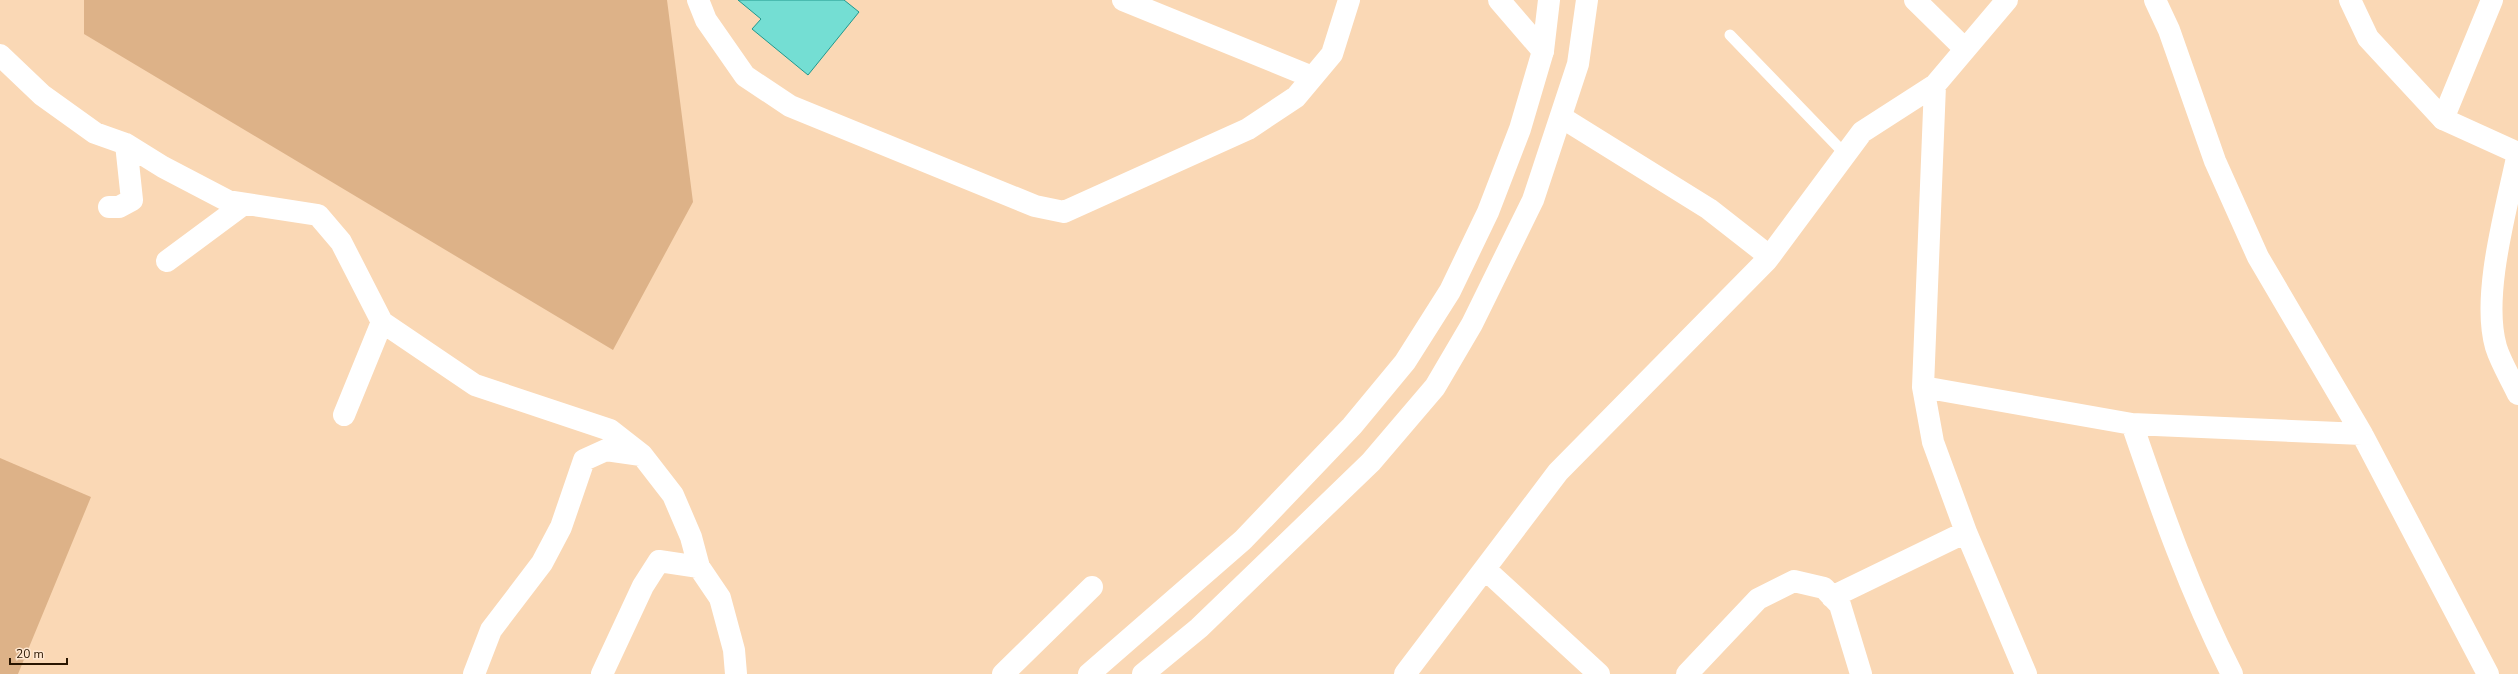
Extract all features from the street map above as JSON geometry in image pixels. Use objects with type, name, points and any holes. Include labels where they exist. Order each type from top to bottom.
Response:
[{"type":"street","points":[[698,0],[706,20],[745,76],[790,106],[1035,206],[1064,212],[1248,129],[1296,97],[1332,54],[1349,0]]},
{"type":"street","points":[[1123,0],[1312,77]]},
{"type":"street","points":[[1499,0],[1543,51]]},
{"type":"street","points":[[1089,674],[1243,540],[1352,426],[1405,362],[1450,291],[1488,212],[1520,130],[1543,51],[1549,0]]},
{"type":"street","points":[[1143,674],[1205,622],[1371,462],[1435,387],[1472,324],[1533,200],[1578,64],[1587,0]]},
{"type":"street","points":[[1915,0],[1965,50]]},
{"type":"street","points":[[1405,674],[1486,570],[1558,472],[1769,256],[1862,132],[1935,85],[2007,0]]},
{"type":"street","points":[[2155,0],[2169,30],[2215,162],[2258,258],[2362,434],[2488,674]]},
{"type":"street","points":[[2350,0],[2368,38],[2443,119],[2518,153],[2492,285],[2492,323],[2497,348],[2518,394]]},
{"type":"street","points":[[2443,119],[2492,0]]},
{"type":"street","points":[[0,55],[42,95],[95,133],[126,144],[163,168],[228,201],[318,215],[341,242],[382,322],[475,385],[610,430],[642,456],[673,495],[691,537],[699,567],[720,598],[734,650],[736,674]]},
{"type":"street","points":[[1935,85],[1923,387],[1933,442],[1966,532],[2026,674]]},
{"type":"street","points":[[1561,117],[1709,209],[1769,256]]},
{"type":"street","points":[[109,207],[119,207],[132,200],[126,144]]},
{"type":"street","points":[[167,261],[244,204]]},
{"type":"street","points":[[344,415],[382,322]]},
{"type":"street","points":[[1923,387],[2132,424],[2362,434]]},
{"type":"street","points":[[2132,424],[2167,525],[2212,635],[2232,674]]},
{"type":"street","points":[[474,674],[491,630],[542,564],[561,527],[584,460],[606,450],[642,456]]},
{"type":"street","points":[[1832,597],[1966,532]]},
{"type":"street","points":[[602,674],[642,586],[660,561],[699,567]]},
{"type":"street","points":[[1486,570],[1600,674]]},
{"type":"street","points":[[1688,674],[1758,599],[1794,582],[1824,588],[1840,605],[1861,674]]},
{"type":"street","points":[[1003,674],[1092,587]]},
{"type":"lane","points":[[1730,35],[1846,154]]},
{"type":"shaded area","points":[[84,0],[667,0],[693,202],[613,350],[84,34]]},
{"type":"shaded area","points":[[0,458],[91,497],[18,674],[0,674]]},
{"type":"building","points":[[738,0],[844,0],[859,12],[808,75],[752,29],[761,19]]}]
